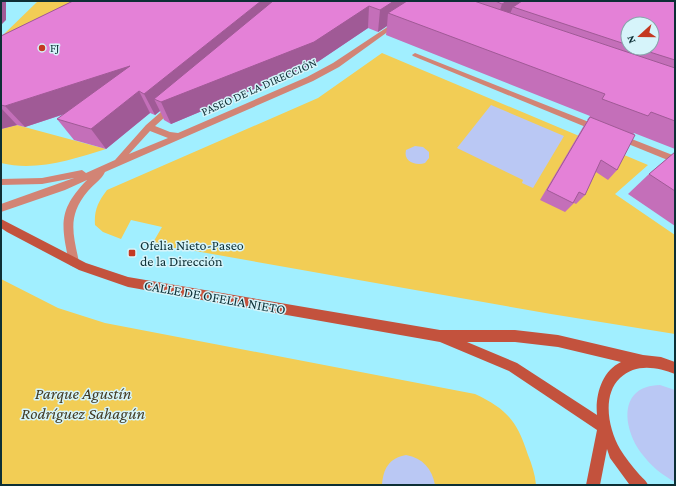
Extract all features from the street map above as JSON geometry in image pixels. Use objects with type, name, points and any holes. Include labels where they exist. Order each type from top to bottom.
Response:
[{"type":"street","name":"PASEO DE LA DIRECCIÓN","points":[[1,208],[62,187],[310,80],[336,65],[407,16]]},
{"type":"street","points":[[415,55],[675,160]]},
{"type":"street","points":[[113,164],[149,127],[178,102]]},
{"type":"street","points":[[149,127],[169,135],[179,136]]},
{"type":"street","name":"PASEO DE LA DIRECCIÓN","points":[[1,182],[42,181],[63,178],[113,164]]},
{"type":"street","name":"PASEO DE LA DIRECCIÓN","points":[[74,262],[68,221],[72,208],[79,196],[90,183],[113,164]]},
{"type":"street","name":"CALLE DE OFELIA NIETO","points":[[1,223],[89,269],[128,282],[440,336],[515,336],[558,341],[643,361],[661,363],[675,368]]},
{"type":"street","name":"CALLE DE OFELIA NIETO","points":[[440,336],[513,367],[604,427]]},
{"type":"street","name":"CALLE DE OFELIA NIETO","points":[[641,485],[634,479],[615,453],[604,427],[602,401],[609,380],[623,367],[643,361]]},
{"type":"street","points":[[593,485],[604,427]]},
{"type":"green space","points":[[38,1],[97,1],[1,37]]},
{"type":"green space","points":[[382,53],[648,165],[615,194],[675,235],[675,334],[551,314],[184,249],[151,246],[162,227],[131,220],[121,239],[103,232],[95,225],[97,206],[107,190],[318,98]]},
{"type":"green space","points":[[17,125],[106,149],[68,160],[41,165],[28,166],[1,163],[1,129]]},
{"type":"green space","name":"Parque Agustín Rodríguez Sahagún","points":[[1,279],[58,308],[105,323],[475,394],[503,411],[515,425],[520,433],[531,462],[536,485],[1,485]]},
{"type":"water","points":[[491,105],[564,136],[533,188],[522,183],[523,180],[457,148]]},
{"type":"water","points":[[415,146],[423,147],[429,152],[429,158],[425,163],[414,163],[406,158],[406,150]]},
{"type":"water","points":[[660,385],[675,390],[675,482],[657,470],[642,454],[631,433],[628,421],[630,401],[636,393],[646,387]]},
{"type":"water","points":[[400,456],[412,456],[426,465],[432,474],[435,485],[382,485],[384,474],[388,465]]},
{"type":"building","points":[[73,1],[261,1],[144,94],[139,91],[91,129],[57,119],[130,66],[5,106],[1,105],[1,36]]},
{"type":"building","points":[[273,1],[394,1],[380,10],[369,6],[314,42],[161,102],[154,99]]},
{"type":"building","points":[[407,1],[474,1],[620,50],[620,56],[639,56],[675,68],[675,121],[651,112],[648,116],[602,99],[605,94],[388,13]]},
{"type":"building","points":[[495,1],[507,1],[502,4]]},
{"type":"building","points":[[522,1],[675,1],[675,60],[660,55],[660,16],[620,16],[620,42],[513,7]]},
{"type":"building","points":[[590,117],[635,135],[617,170],[601,160],[585,195],[579,192],[573,203],[547,190]]},
{"type":"building","points":[[675,152],[675,191],[649,174]]},
{"type":"place","name":"FJ","points":[[42,48]]},
{"type":"place","name":"Ofelia Nieto-Paseo de la Dirección","points":[[132,253]]}]
